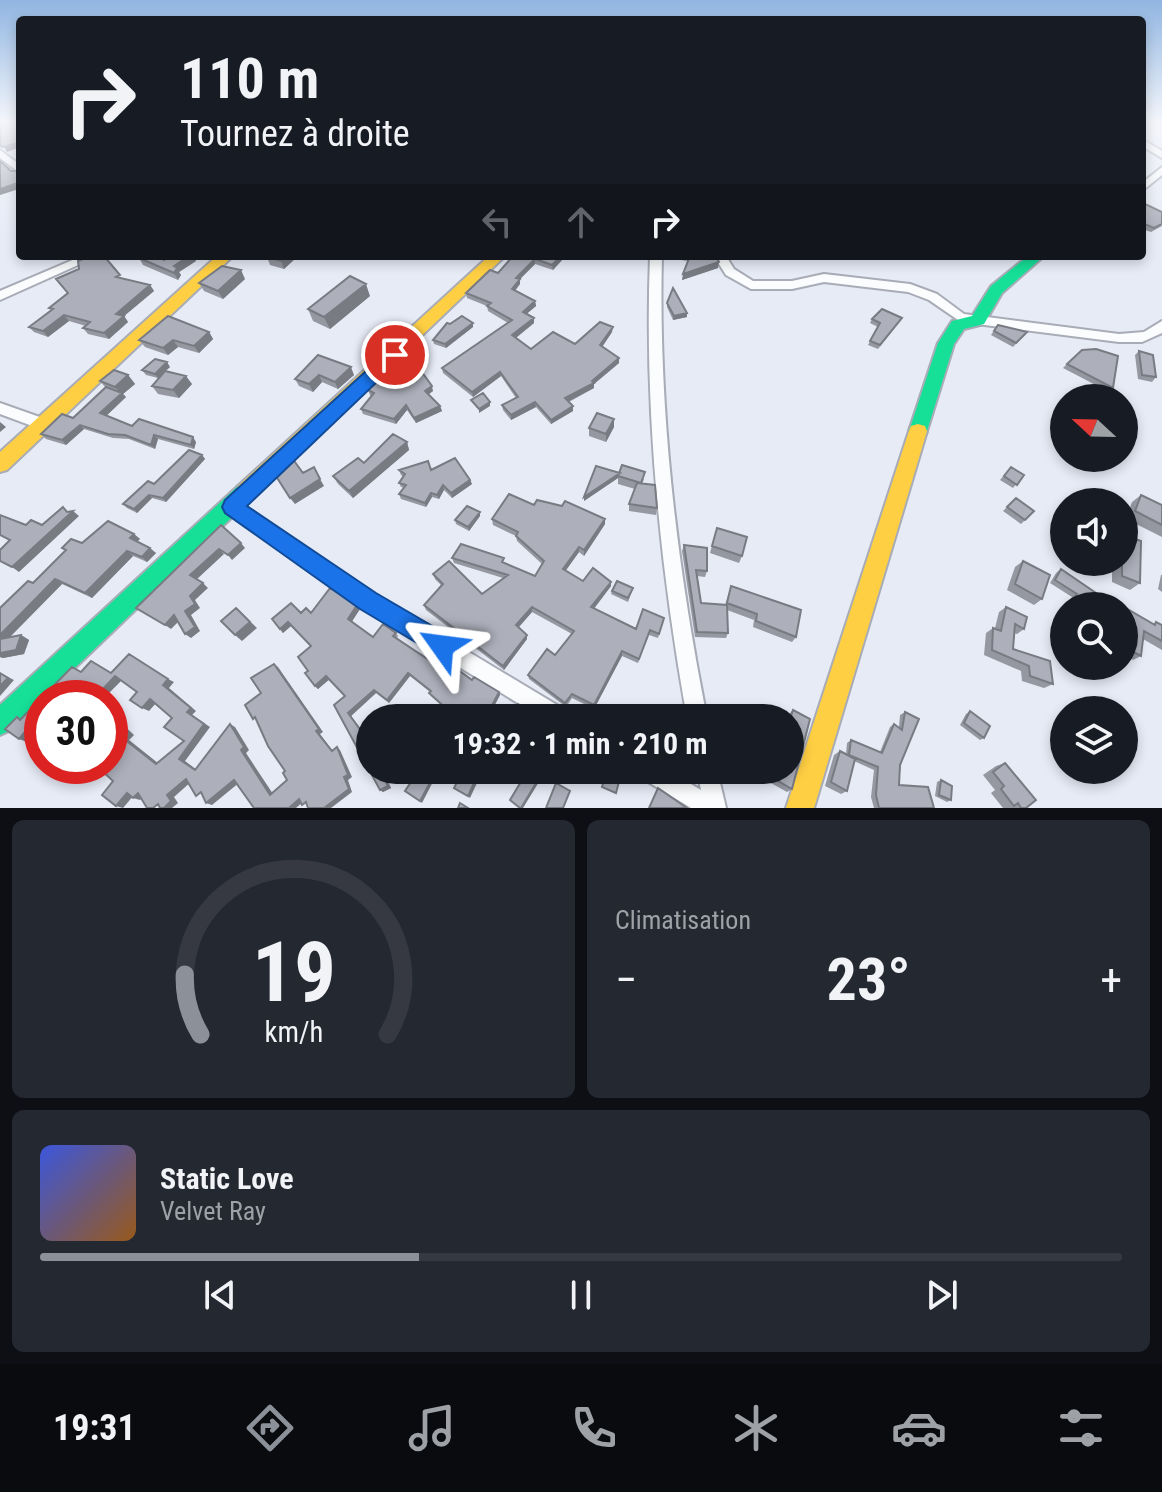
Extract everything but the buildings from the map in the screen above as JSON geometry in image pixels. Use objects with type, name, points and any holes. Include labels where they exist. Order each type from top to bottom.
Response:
[{"type":"street","points":[[1146,184],[1162,170]]},
{"type":"street","points":[[0,296],[78,260]]},
{"type":"street","points":[[0,464],[222,260]]},
{"type":"street","points":[[0,722],[494,260]]},
{"type":"street","points":[[656,260],[653,303],[657,412],[680,630],[694,704]]},
{"type":"street","points":[[722,260],[730,272],[751,285],[792,285],[824,278],[910,288],[933,297],[961,318],[1142,339],[1156,333],[1162,325]]},
{"type":"street","points":[[800,808],[946,343],[958,325],[978,320],[996,290],[1032,260]]},
{"type":"street","points":[[0,408],[43,424]]},
{"type":"street","points":[[232,507],[368,601],[537,704]]},
{"type":"street","points":[[671,784],[713,808]]},
{"type":"street","points":[[709,784],[713,808]]},
{"type":"traffic: fast","points":[[918,431],[946,343],[958,325],[978,320],[996,290],[1032,260]]},
{"type":"traffic: fast","points":[[0,722],[245,492]]},
{"type":"traffic: slow","points":[[0,464],[222,260]]},
{"type":"traffic: slow","points":[[245,492],[494,260]]},
{"type":"traffic: slow","points":[[800,808],[918,431]]},
{"type":"route","points":[[395,355],[232,507],[368,601],[442,646]]}]
